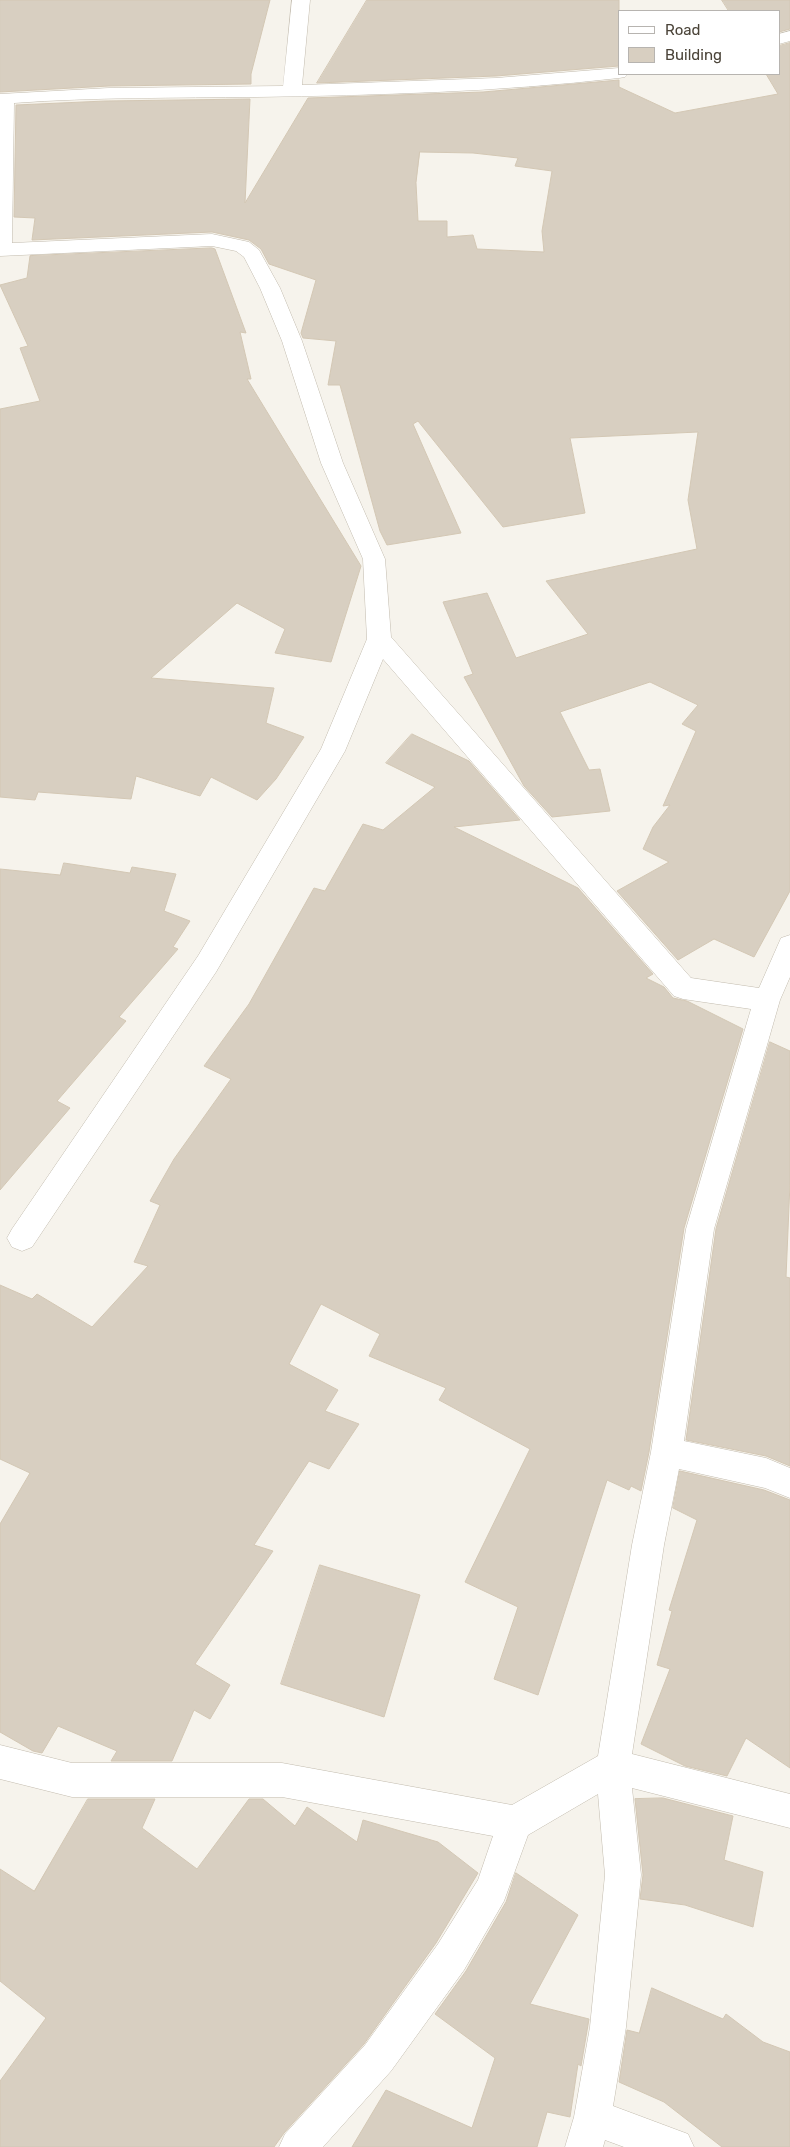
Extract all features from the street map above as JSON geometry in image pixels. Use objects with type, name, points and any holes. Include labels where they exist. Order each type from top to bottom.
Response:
[{"type":"street","points":[[292,91],[301,0]]},
{"type":"street","points":[[22,1238],[212,956],[333,751],[379,639],[374,559],[332,463],[292,341],[270,288],[252,254],[242,246],[212,240],[1,249],[2,99],[112,93],[292,91],[479,84],[618,72]]},
{"type":"street","points":[[379,639],[683,988],[767,1000]]},
{"type":"street","points":[[675,2147],[588,2132],[608,2027],[623,1875],[613,1766],[648,1545],[667,1452],[700,1229],[767,1000],[784,975],[790,946]]},
{"type":"street","points":[[667,1452],[766,1473],[790,1483]]},
{"type":"street","points":[[0,1762],[72,1780],[282,1780],[515,1823]]},
{"type":"street","points":[[298,2147],[378,2058],[451,1957],[492,1889],[515,1823],[613,1766],[790,1811]]},
{"type":"building","points":[[0,0],[270,0],[251,74],[251,84],[109,86],[0,92]]},
{"type":"building","points":[[367,0],[619,0],[618,66],[496,76],[317,83]]},
{"type":"building","points":[[722,0],[790,0],[790,29],[780,32],[780,10],[728,10]]},
{"type":"building","points":[[790,43],[790,891],[754,957],[714,939],[678,960],[617,891],[669,862],[643,849],[653,827],[670,805],[663,806],[696,731],[682,724],[698,705],[650,682],[560,712],[589,770],[600,769],[610,811],[552,817],[524,786],[464,677],[473,674],[443,602],[487,593],[516,658],[588,634],[546,581],[697,549],[688,500],[698,432],[570,438],[585,513],[503,527],[418,421],[413,424],[461,533],[387,545],[380,531],[340,385],[328,385],[336,341],[303,338],[301,333],[316,280],[269,264],[261,249],[249,240],[212,232],[32,240],[35,218],[14,217],[16,105],[105,101],[250,99],[245,203],[308,98],[483,92],[619,80],[619,87],[675,113],[778,94],[767,75],[780,75],[780,46]],"holes":[[[420,152],[473,153],[518,158],[515,166],[552,171],[542,231],[544,252],[477,249],[473,235],[447,237],[447,221],[418,221],[416,183]]]},
{"type":"building","points":[[215,249],[246,333],[240,332],[251,379],[247,379],[361,566],[331,662],[275,653],[285,629],[237,603],[151,678],[274,688],[266,723],[304,737],[276,779],[257,800],[211,777],[200,796],[136,776],[131,799],[38,792],[35,800],[0,797],[0,409],[40,401],[20,348],[28,346],[0,285],[27,278],[30,256]]},
{"type":"building","points":[[412,734],[469,761],[520,820],[454,827],[578,888],[653,974],[646,978],[664,987],[673,998],[687,1001],[743,1029],[684,1228],[649,1452],[641,1491],[631,1486],[629,1490],[607,1480],[538,1695],[494,1679],[518,1607],[465,1582],[530,1449],[439,1400],[446,1388],[369,1356],[380,1334],[321,1304],[289,1364],[338,1390],[325,1411],[359,1424],[329,1469],[309,1461],[254,1545],[273,1551],[195,1664],[230,1685],[210,1719],[194,1710],[172,1761],[111,1761],[117,1751],[58,1726],[42,1753],[33,1751],[0,1732],[0,1524],[30,1473],[0,1459],[0,1285],[32,1299],[37,1294],[92,1327],[148,1266],[134,1262],[160,1205],[150,1201],[174,1159],[231,1079],[204,1066],[249,1004],[314,888],[325,891],[363,824],[383,830],[435,787],[386,763]]},
{"type":"building","points":[[64,863],[130,873],[132,867],[176,874],[164,911],[190,921],[173,947],[178,949],[119,1017],[126,1021],[57,1101],[70,1108],[0,1190],[0,869],[60,875]]},
{"type":"building","points":[[770,1042],[790,1051],[790,1183],[786,1277],[790,1278],[790,1466],[766,1456],[686,1440],[716,1229]]},
{"type":"building","points":[[680,1471],[764,1490],[790,1500],[790,1768],[746,1738],[727,1776],[685,1766],[641,1744],[670,1669],[657,1665],[672,1611],[669,1610],[697,1520],[673,1508]]},
{"type":"building","points":[[320,1565],[420,1595],[384,1717],[281,1684]]},
{"type":"building","points":[[663,1798],[733,1816],[724,1860],[763,1872],[753,1927],[685,1905],[640,1899],[643,1875],[635,1799]]},
{"type":"building","points":[[88,1799],[155,1799],[142,1828],[197,1869],[249,1799],[263,1799],[295,1826],[307,1807],[357,1842],[363,1820],[438,1842],[478,1873],[436,1943],[364,2044],[284,2133],[274,2147],[0,2147],[0,2081],[46,2018],[0,1981],[0,1869],[34,1891]]},
{"type":"building","points":[[516,1873],[578,1915],[530,2004],[589,2019],[581,2066],[578,2064],[570,2117],[547,2112],[537,2147],[352,2147],[386,2090],[472,2128],[495,2058],[435,2014],[466,1971],[506,1902]]},
{"type":"building","points":[[652,1988],[723,2019],[726,2014],[763,2042],[790,2052],[790,2147],[722,2147],[664,2102],[619,2082],[627,2030],[639,2033]]}]
